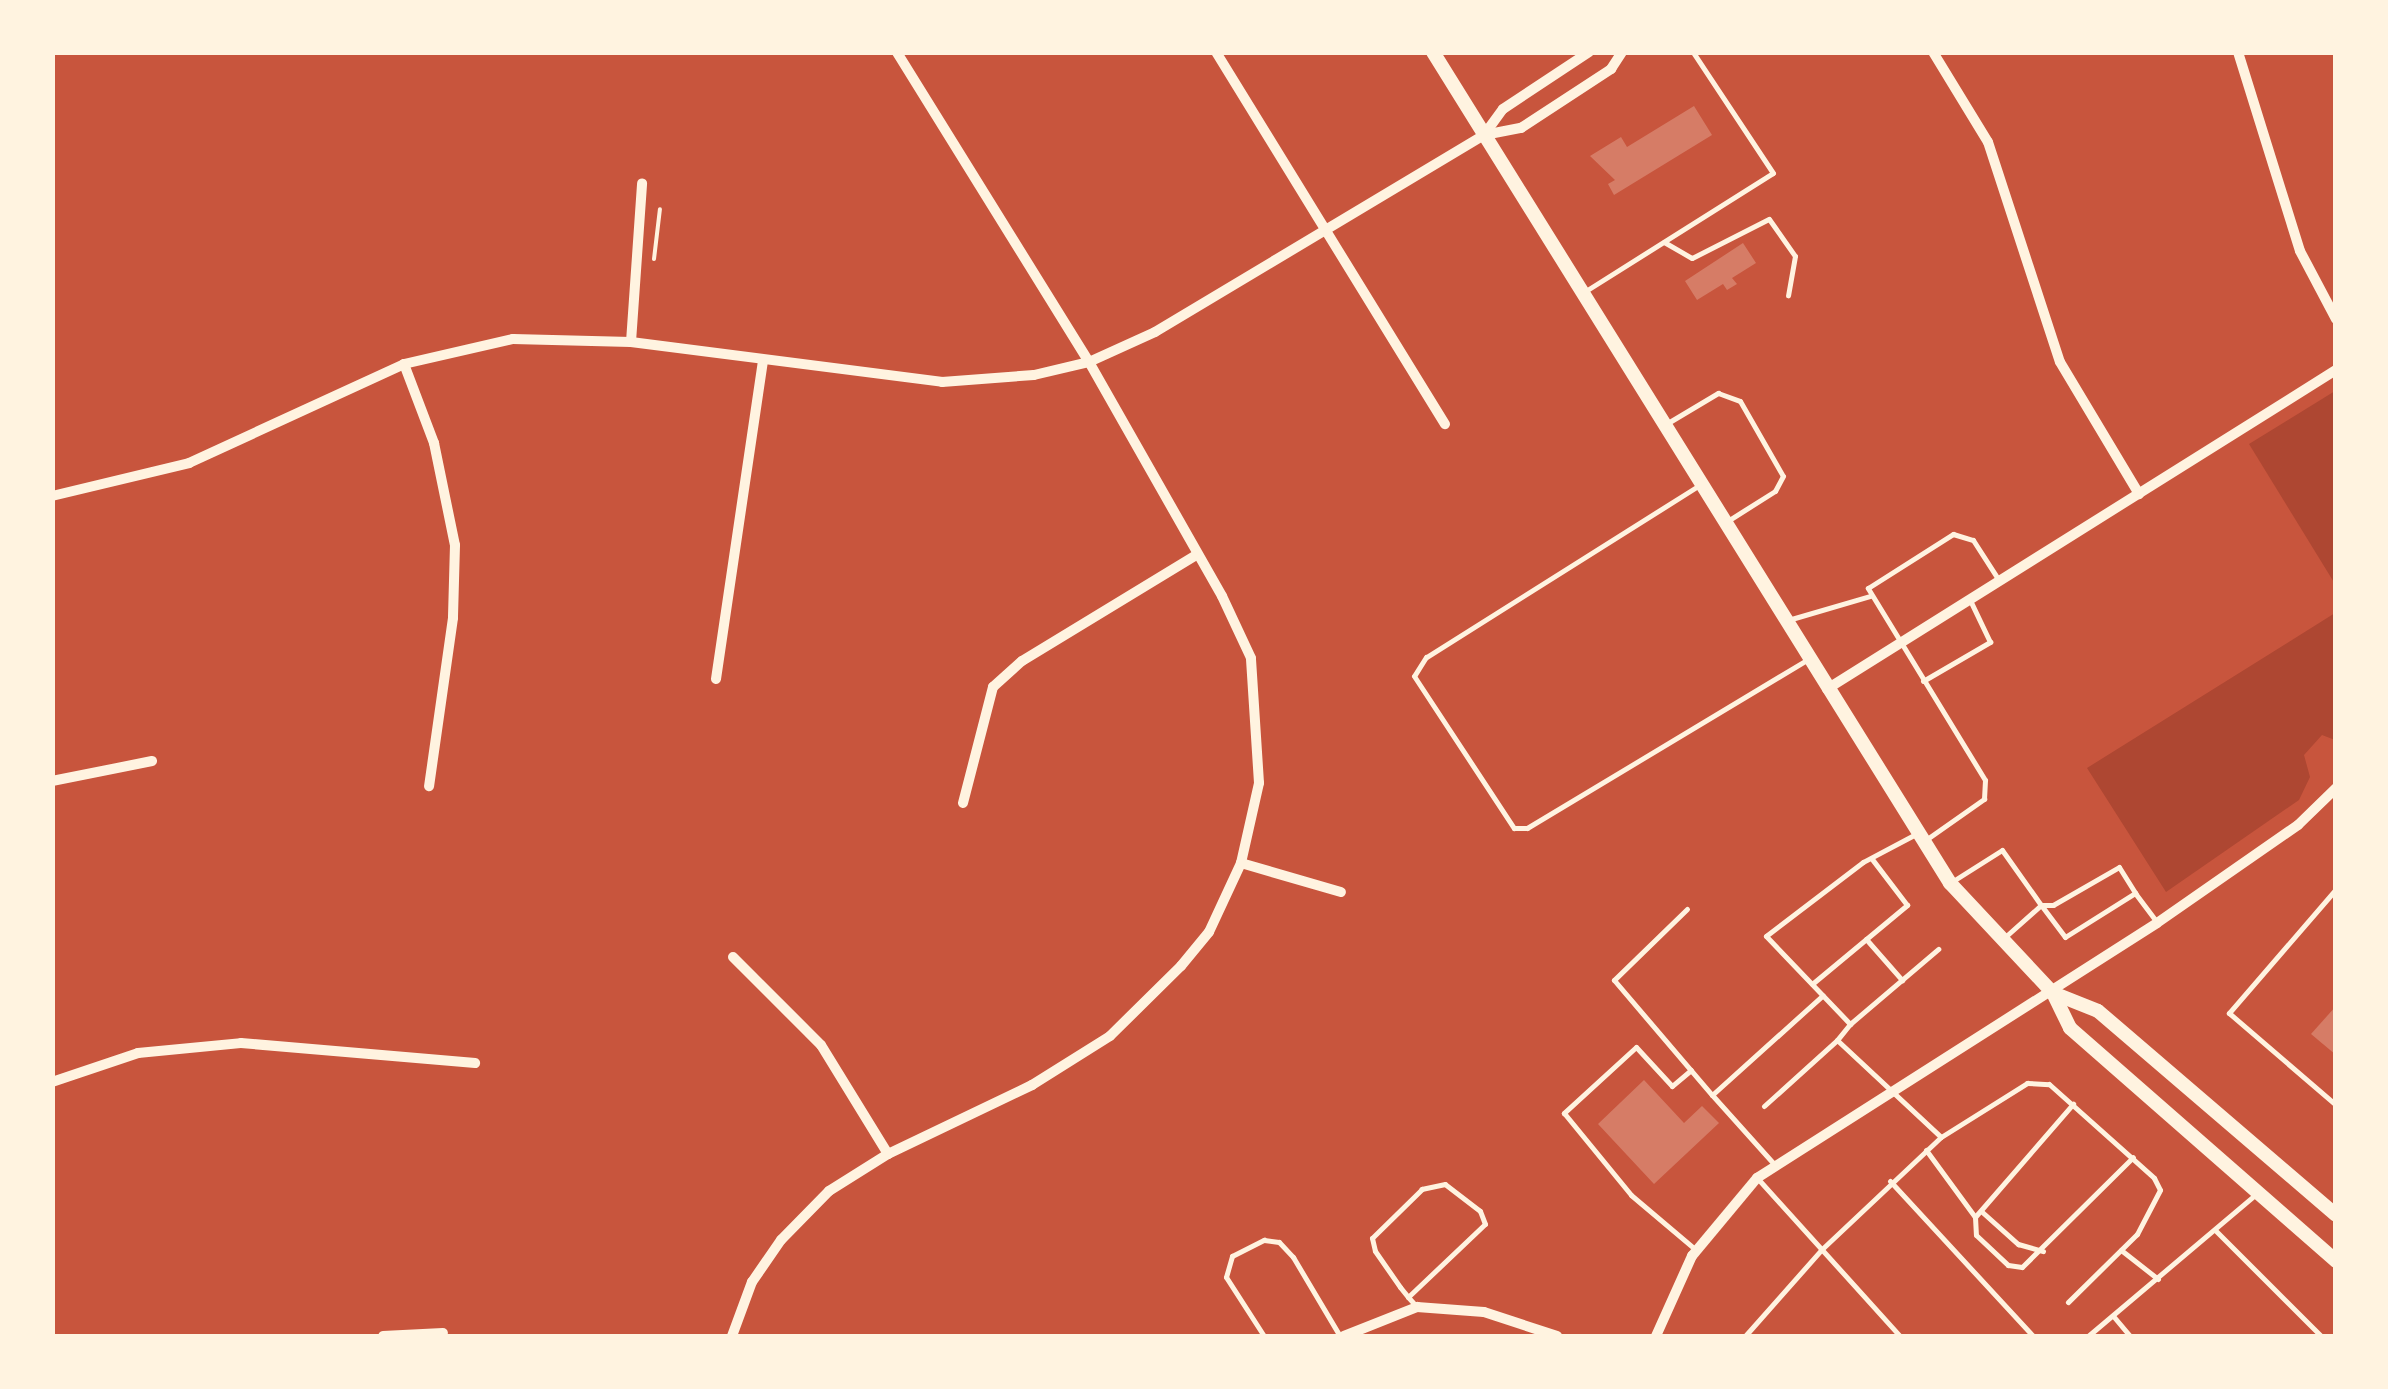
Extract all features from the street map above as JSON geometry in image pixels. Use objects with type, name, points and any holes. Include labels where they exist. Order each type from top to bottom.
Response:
[{"type":"main road","points":[[1433,52],[1950,883],[2053,993],[2070,1028],[2336,1261]]},
{"type":"main road","points":[[2053,993],[2098,1011],[2335,1214]]},
{"type":"street","points":[[732,1336],[752,1282],[781,1240],[830,1191],[888,1154],[1002,1102],[1110,1036],[1209,932],[1241,863],[1259,783],[1257,692],[1251,658],[1088,362],[897,52]]},
{"type":"street","points":[[1216,52],[1328,226],[1445,424]]},
{"type":"street","points":[[1484,135],[1503,110],[1589,52]]},
{"type":"street","points":[[52,496],[189,463],[404,364],[512,339],[631,342],[942,382],[1034,375],[1088,362],[1155,332],[1484,135],[1522,128],[1611,69],[1622,52]]},
{"type":"street","points":[[1933,52],[1988,142],[2060,362],[2138,494]]},
{"type":"street","points":[[2238,52],[2300,251],[2336,320]]},
{"type":"street","points":[[631,342],[642,183]]},
{"type":"street","points":[[716,679],[764,362]]},
{"type":"street","points":[[404,364],[434,442],[455,546],[453,618],[429,786]]},
{"type":"street","points":[[1827,690],[2336,370]]},
{"type":"street","points":[[964,803],[993,687],[1022,661],[1196,555]]},
{"type":"street","points":[[52,781],[152,761]]},
{"type":"street","points":[[1656,1336],[1696,1250],[1757,1178],[1886,1091],[2053,993],[2157,923],[2298,825],[2336,788]]},
{"type":"street","points":[[1241,863],[1341,892]]},
{"type":"street","points":[[733,956],[821,1045],[888,1154]]},
{"type":"street","points":[[52,1082],[138,1053],[241,1043],[475,1063]]},
{"type":"street","points":[[1342,1336],[1417,1307],[1484,1312],[1557,1336]]},
{"type":"street","points":[[383,1336],[443,1333]]},
{"type":"lane","points":[[1582,293],[1773,173],[1692,52]]},
{"type":"lane","points":[[1664,242],[1692,258],[1769,219],[1795,256],[1788,295]]},
{"type":"lane","points":[[1663,425],[1725,392],[1740,401],[1766,442],[1782,470],[1780,483],[1724,523]]},
{"type":"lane","points":[[1700,485],[1426,656],[1414,676],[1514,828],[1527,828],[1808,658]]},
{"type":"lane","points":[[1850,1024],[1766,936],[1872,859],[1920,838],[1984,799],[1985,780],[1870,596],[1872,582],[1953,534],[1973,540],[1999,581]]},
{"type":"lane","points":[[1784,620],[1870,596]]},
{"type":"lane","points":[[1924,682],[1990,642],[1970,600]]},
{"type":"lane","points":[[1950,883],[2002,850],[2065,937],[2135,894]]},
{"type":"lane","points":[[1812,984],[1907,905],[1872,859]]},
{"type":"lane","points":[[2001,940],[2041,905],[2054,905],[2119,867],[2157,923]]},
{"type":"lane","points":[[2336,889],[2229,1014],[2336,1105]]},
{"type":"lane","points":[[1687,909],[1614,980],[1775,1164]]},
{"type":"lane","points":[[1866,939],[1902,980]]},
{"type":"lane","points":[[1764,1106],[1850,1024],[1938,949]]},
{"type":"lane","points":[[1712,1095],[1822,995]]},
{"type":"lane","points":[[1837,1040],[1886,1091],[1941,1137]]},
{"type":"lane","points":[[1691,1070],[1672,1086],[1636,1047],[1564,1114],[1631,1195],[1696,1250]]},
{"type":"lane","points":[[1744,1336],[1822,1248],[1890,1181],[1941,1137],[2028,1083],[2049,1084],[2132,1157],[2160,1190],[2137,1234],[2068,1302]]},
{"type":"lane","points":[[1975,1218],[2072,1104]]},
{"type":"lane","points":[[1926,1150],[1975,1218],[1976,1235],[2008,1266],[2022,1268],[2045,1251],[2132,1157]]},
{"type":"lane","points":[[1757,1178],[1900,1336]]},
{"type":"lane","points":[[1890,1181],[2033,1336]]},
{"type":"lane","points":[[1408,1297],[1485,1224],[1480,1211],[1445,1184],[1422,1189],[1372,1238],[1408,1297],[1417,1307]]},
{"type":"lane","points":[[2088,1336],[2259,1191]]},
{"type":"lane","points":[[1981,1210],[2018,1244],[2045,1251]]},
{"type":"lane","points":[[2215,1230],[2321,1336]]},
{"type":"lane","points":[[1264,1336],[1226,1277],[1232,1256],[1264,1240],[1279,1242],[1293,1258],[1342,1336]]},
{"type":"lane","points":[[2120,1250],[2158,1279]]},
{"type":"lane","points":[[2114,1317],[2130,1336]]},
{"type":"shaded area","points":[[2335,391],[2335,584],[2249,444]]},
{"type":"shaded area","points":[[2335,613],[2335,740],[2322,735],[2304,755],[2310,777],[2299,800],[2166,892],[2087,768]]},
{"type":"building","points":[[1694,106],[1712,135],[1614,195],[1608,184],[1615,180],[1590,156],[1621,137],[1627,147]]},
{"type":"building","points":[[1743,243],[1756,263],[1732,278],[1737,284],[1727,290],[1723,284],[1697,300],[1685,281]]},
{"type":"building","points":[[2336,1006],[2336,1055],[2311,1034]]},
{"type":"building","points":[[1644,1080],[1684,1123],[1702,1106],[1719,1123],[1654,1184],[1598,1124]]}]
